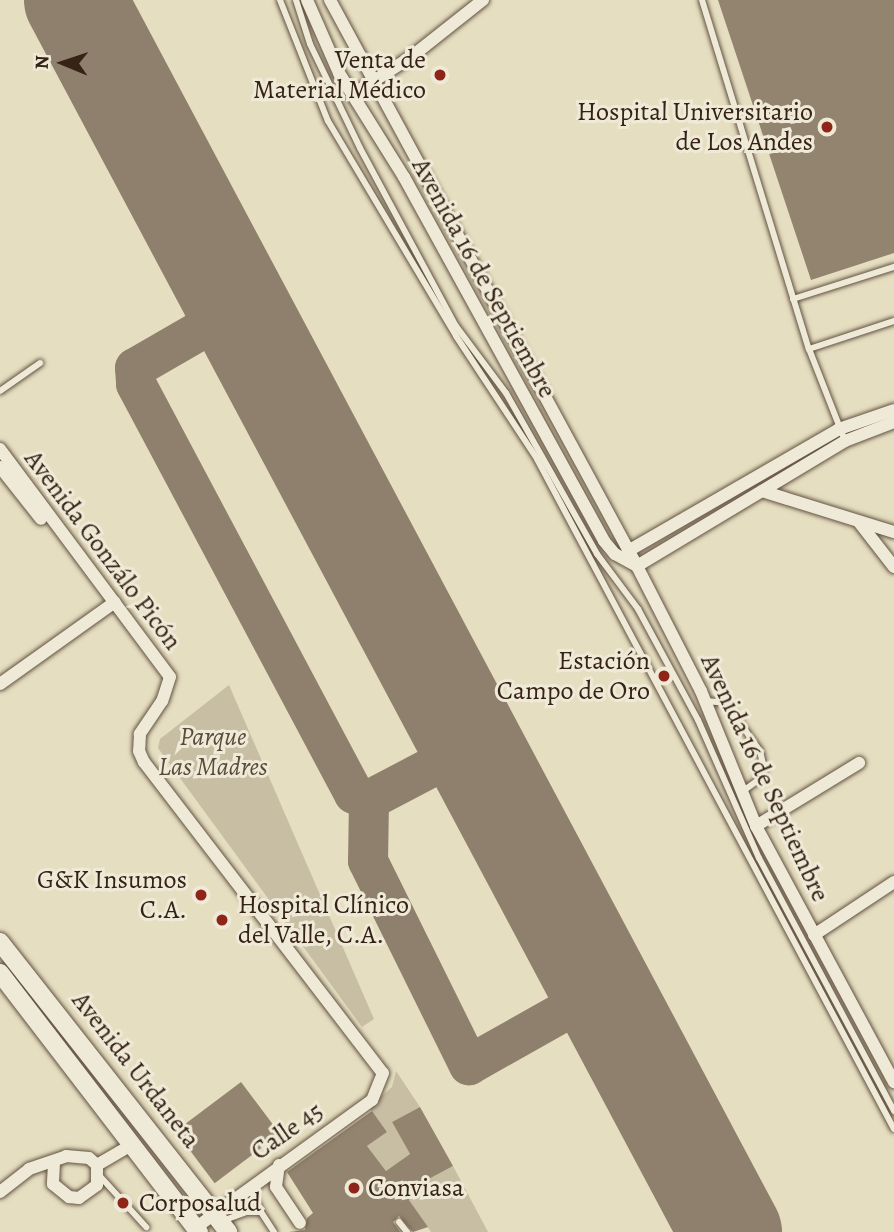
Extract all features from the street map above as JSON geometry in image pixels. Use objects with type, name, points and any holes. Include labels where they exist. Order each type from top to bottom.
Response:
[{"type":"street","name":"Avenida 16 de Septiembre","points":[[307,0],[322,41],[352,95],[404,177],[604,541],[615,554],[637,566]]},
{"type":"street","name":"Avenida 16 de Septiembre","points":[[330,0],[637,566],[705,701],[756,826],[894,1082]]},
{"type":"street","points":[[352,95],[373,83],[483,0]]},
{"type":"street","points":[[628,551],[842,435],[892,415]]},
{"type":"street","points":[[637,566],[762,491],[842,435]]},
{"type":"street","name":"Avenida Gonzálo Picón","points":[[0,449],[111,604]]},
{"type":"street","name":"Avenida Gonzálo Picón","points":[[0,467],[170,677],[162,701],[140,734],[139,751],[144,762],[382,1069],[382,1084]]},
{"type":"street","points":[[762,491],[894,532]]},
{"type":"street","points":[[859,522],[894,567]]},
{"type":"street","points":[[0,684],[111,604]]},
{"type":"street","points":[[756,826],[859,763]]},
{"type":"street","points":[[814,935],[894,882]]},
{"type":"street","name":"Avenida Urdaneta","points":[[0,942],[221,1222]]},
{"type":"street","name":"Avenida Urdaneta","points":[[1,977],[197,1230]]},
{"type":"street","name":"Calle 45","points":[[197,1230],[221,1222],[248,1185],[372,1100],[382,1084]]},
{"type":"street","points":[[54,1163],[53,1184],[69,1197],[89,1194],[98,1169],[133,1144]]},
{"type":"street","points":[[0,1192],[29,1169],[77,1155],[98,1169]]},
{"type":"street","points":[[279,1166],[276,1188],[300,1223]]},
{"type":"lane","points":[[280,0],[328,121],[456,336],[537,459],[894,1129]]},
{"type":"lane","points":[[296,0],[310,44],[360,148],[456,326],[506,393],[597,554],[638,609],[698,720],[759,858],[894,1111]]},
{"type":"lane","points":[[702,0],[809,349],[842,435]]},
{"type":"lane","points":[[793,299],[894,267]]},
{"type":"lane","points":[[809,349],[894,321]]},
{"type":"lane","points":[[0,391],[40,363]]},
{"type":"lane","points":[[705,701],[726,704],[761,751],[764,769],[761,778],[742,792]]},
{"type":"lane","points":[[98,1169],[146,1227]]},
{"type":"lane","points":[[248,1185],[274,1232]]},
{"type":"lane","points":[[221,1222],[237,1214],[261,1212]]},
{"type":"lane","points":[[399,1222],[407,1232]]},
{"type":"green space","name":"Parque Las Madres","points":[[229,685],[374,1019],[362,1027],[158,748],[160,739]]},
{"type":"green space","points":[[396,1071],[420,1107],[392,1122],[410,1154],[386,1171],[367,1146],[387,1132],[369,1107],[392,1087]]},
{"type":"green space","points":[[453,1166],[488,1232],[431,1232],[409,1200],[425,1181]]},
{"type":"building","name":"Hospital Universitario de Los Andes","points":[[718,0],[894,0],[894,253],[811,280]]},
{"type":"building","points":[[241,1082],[280,1134],[215,1183],[176,1131]]},
{"type":"building","points":[[420,1107],[453,1166],[425,1181],[409,1200],[428,1227],[413,1232],[399,1216],[393,1222],[400,1232],[289,1232],[305,1230],[307,1218],[313,1213],[287,1172],[372,1111],[387,1132],[367,1146],[386,1171],[410,1154],[392,1122]]},
{"type":"taxiway","points":[[239,308],[135,368],[136,384],[354,794],[369,800],[472,746]]},
{"type":"taxiway","points":[[369,800],[368,861],[469,1065],[602,990]]},
{"type":"runway","points":[[75,0],[731,1232]]},
{"type":"place","name":"Venta de Material Médico","points":[[440,75]]},
{"type":"place","name":"Hospital Universitario de Los Andes","points":[[827,127]]},
{"type":"place","name":"Estación Campo de Oro","points":[[664,676]]},
{"type":"place","name":"G&K Insumos C.A.","points":[[201,895]]},
{"type":"place","name":"Hospital Clínico del Valle, C.A.","points":[[222,920]]},
{"type":"place","name":"Conviasa","points":[[354,1188]]},
{"type":"place","name":"Corposalud","points":[[123,1203]]}]
